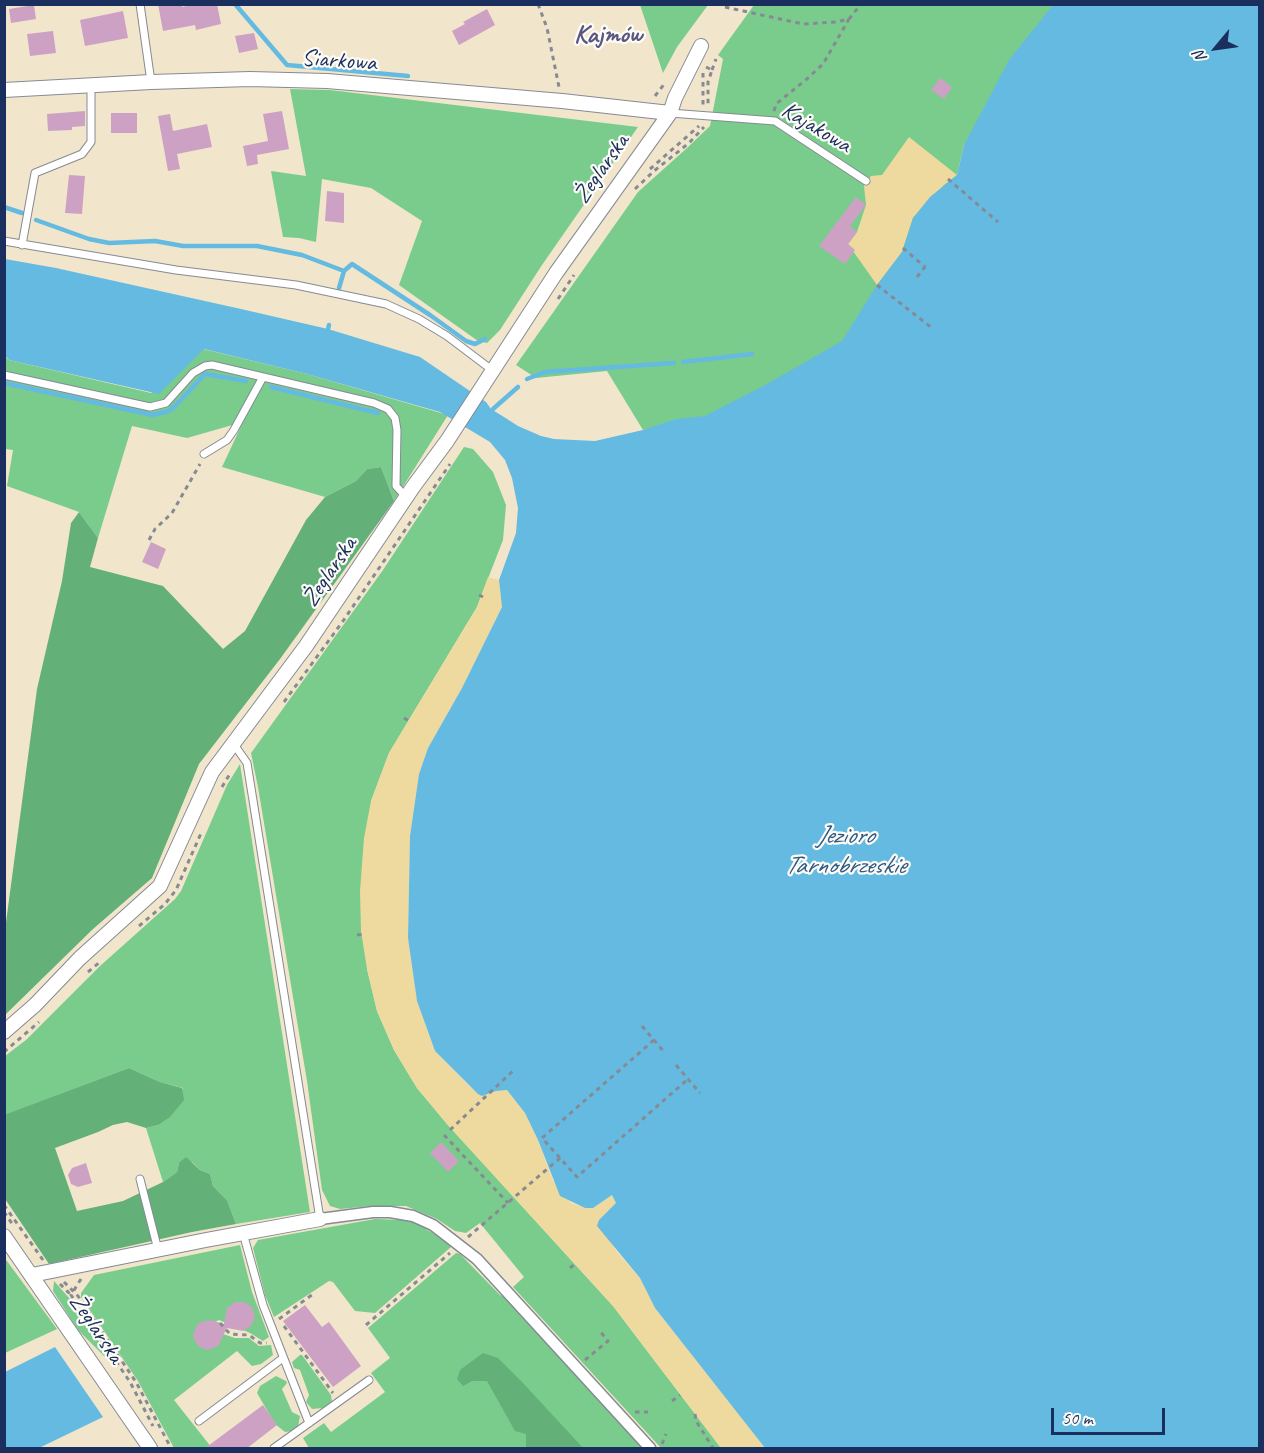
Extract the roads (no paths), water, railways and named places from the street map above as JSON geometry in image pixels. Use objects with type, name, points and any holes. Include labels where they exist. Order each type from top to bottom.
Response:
[{"type":"street","name":"Żeglarska","points":[[4,1032],[35,1005],[80,958],[160,886],[212,772],[306,646],[449,437],[556,273],[670,113],[701,46]]},
{"type":"street","name":"Siarkowa","points":[[4,90],[250,79],[327,81],[562,101],[670,113]]},
{"type":"street","points":[[32,1275],[320,1219],[373,1212],[413,1216],[433,1225],[477,1259],[577,1366],[650,1449]]},
{"type":"street","name":"Żeglarska","points":[[4,1236],[150,1449]]},
{"type":"lane","points":[[140,4],[151,82]]},
{"type":"lane","points":[[22,244],[35,173],[82,154],[91,142],[91,85]]},
{"type":"lane","name":"Kajakowa","points":[[670,113],[771,120],[866,182]]},
{"type":"lane","points":[[4,241],[176,270],[296,285],[386,304],[419,319],[447,336],[492,370]]},
{"type":"lane","points":[[4,375],[150,407],[166,403],[193,373],[205,366],[219,366],[374,403],[388,409],[395,418],[397,430],[396,486],[407,498]]},
{"type":"lane","points":[[204,454],[226,440],[234,430],[263,376]]},
{"type":"lane","points":[[233,743],[247,763],[320,1219]]},
{"type":"lane","points":[[140,1179],[158,1250]]},
{"type":"lane","points":[[243,1233],[271,1326],[309,1423]]},
{"type":"lane","points":[[199,1421],[283,1358]]},
{"type":"lane","points":[[274,1449],[369,1380]]},
{"type":"water","name":"Jezioro Tarnobrzeskie","points":[[1053,5],[1259,5],[1259,1448],[765,1448],[655,1308],[640,1278],[597,1226],[599,1220],[616,1203],[612,1195],[593,1208],[585,1208],[560,1196],[525,1113],[507,1090],[482,1096],[478,1094],[435,1051],[417,1001],[408,938],[410,836],[419,774],[428,748],[462,688],[502,607],[499,580],[516,533],[518,508],[512,478],[505,460],[490,442],[440,412],[307,374],[204,349],[159,394],[9,360],[5,356],[5,259],[56,268],[328,329],[420,357],[518,426],[554,439],[595,441],[643,430],[676,419],[705,416],[842,341],[877,285],[902,252],[913,218],[930,197],[957,175],[964,145],[1009,60]]},
{"type":"water","points":[[55,1347],[103,1417],[39,1448],[5,1448],[5,1372]]},
{"type":"waterway","points":[[235,4],[287,65],[408,76]]},
{"type":"waterway","points":[[4,207],[22,213]]},
{"type":"waterway","points":[[36,220],[89,239],[109,243],[155,241],[183,246],[257,246],[302,255],[344,271]]},
{"type":"waterway","points":[[339,288],[344,271],[352,264],[466,341],[475,344],[485,339]]},
{"type":"waterway","points":[[328,329],[329,325]]},
{"type":"waterway","points":[[683,362],[752,354]]},
{"type":"waterway","points":[[527,379],[545,372],[674,363]]},
{"type":"waterway","points":[[4,383],[153,415],[169,411],[205,374],[246,381]]},
{"type":"waterway","points":[[271,387],[378,413]]},
{"type":"waterway","points":[[493,409],[518,387]]},
{"type":"district","name":"Kajmów","points":[[608,35]]}]
